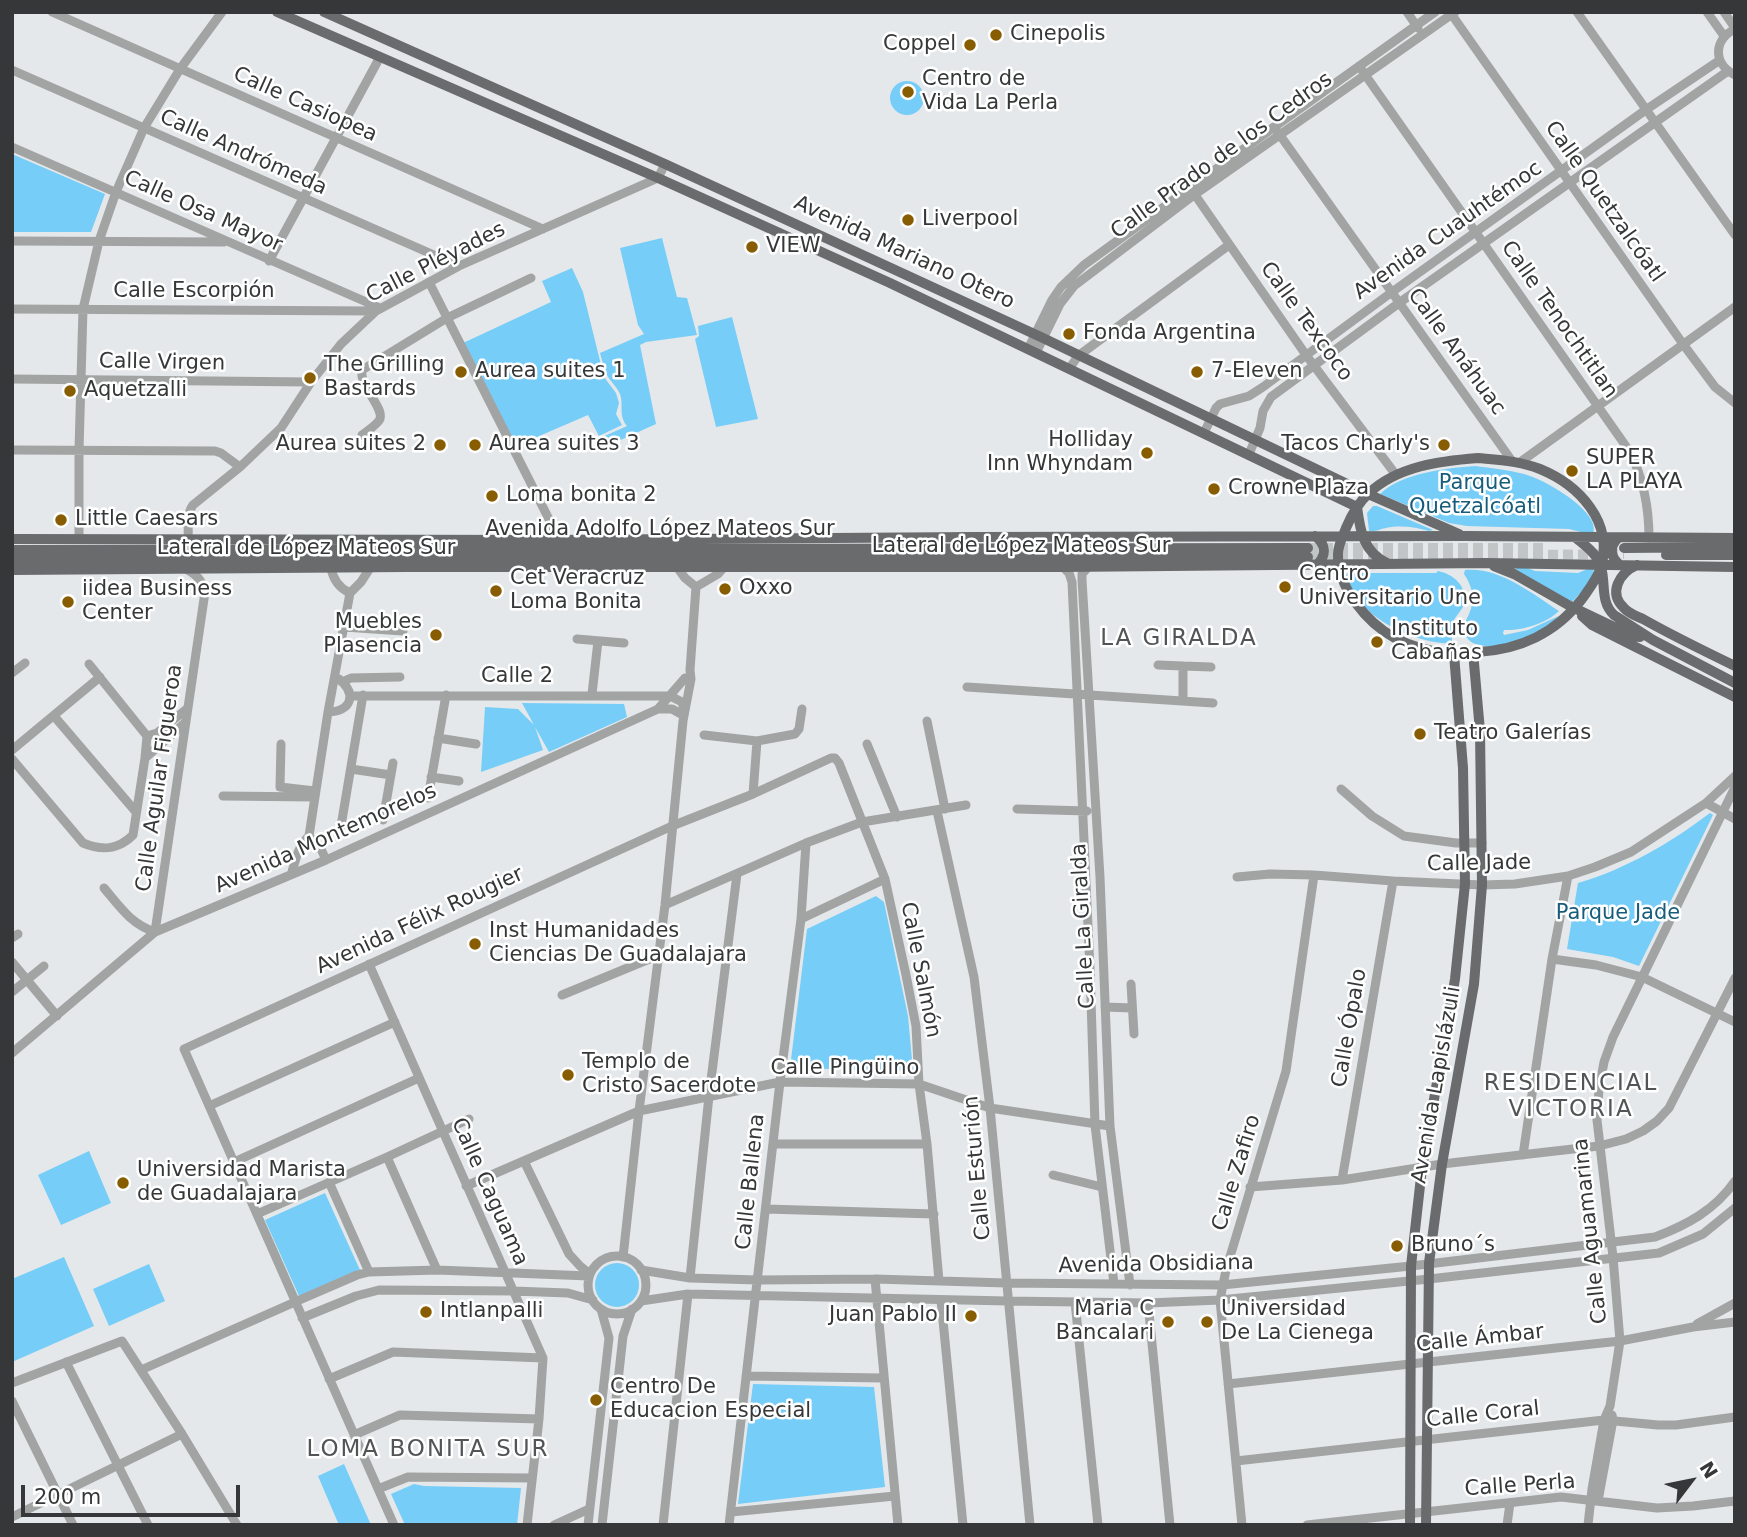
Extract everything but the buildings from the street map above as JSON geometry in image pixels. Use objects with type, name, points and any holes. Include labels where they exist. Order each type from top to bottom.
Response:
[{"type":"main road","name":"Avenida Mariano Otero","points":[[277,12],[658,178],[915,295],[1357,507]]},
{"type":"main road","name":"Avenida Mariano Otero","points":[[324,12],[665,164],[1039,336],[1368,494],[1465,536]]},
{"type":"main road","points":[[1601,566],[1575,609],[1537,638],[1473,658],[1455,659],[1397,639],[1385,632],[1358,606],[1344,584],[1338,553],[1342,537],[1357,507],[1368,494],[1396,475],[1423,466],[1478,458],[1516,462],[1539,469],[1574,489],[1594,512],[1602,538],[1601,566],[1609,611],[1653,640],[1735,685]]},
{"type":"main road","points":[[1357,507],[1362,537],[1372,552],[1390,564]]},
{"type":"main road","points":[[1311,557],[1324,555],[1322,543],[1315,536]]},
{"type":"main road","points":[[975,537],[1036,549]]},
{"type":"main road","points":[[1576,537],[1591,551],[1601,566]]},
{"type":"main road","name":"Lateral de López Mateos Sur","points":[[12,541],[1576,537],[1602,538],[1638,565],[1735,566]]},
{"type":"main road","points":[[740,549],[773,538]]},
{"type":"main road","name":"Lateral de López Mateos Sur","points":[[12,570],[1088,567],[1311,557],[1339,565],[1601,566],[1621,551],[1649,538],[1735,538]]},
{"type":"main road","points":[[549,549],[559,539]]},
{"type":"main road","points":[[301,540],[337,549]]},
{"type":"main road","points":[[1621,551],[1735,547]]},
{"type":"main road","name":"Avenida Adolfo López Mateos Sur","points":[[14,556],[337,549],[1036,549],[1311,557]]},
{"type":"main road","points":[[1621,551],[1735,555]]},
{"type":"main road","points":[[14,556],[66,569]]},
{"type":"main road","name":"Avenida Adolfo López Mateos Sur","points":[[14,556],[446,559],[1311,557]]},
{"type":"main road","points":[[858,567],[907,558]]},
{"type":"main road","points":[[406,567],[446,559]]},
{"type":"main road","points":[[1486,564],[1514,574],[1575,609],[1633,636],[1653,640]]},
{"type":"main road","points":[[1638,565],[1621,575],[1617,590],[1622,606],[1653,626],[1735,666]]},
{"type":"main road","points":[[1575,609],[1592,625],[1735,697]]},
{"type":"main road","points":[[1620,620],[1653,626]]},
{"type":"main road","name":"Avenida Lapislázuli","points":[[1426,1525],[1429,1264],[1442,1164],[1474,984],[1482,885],[1480,731],[1473,658]]},
{"type":"main road","name":"Avenida Lapislázuli","points":[[1410,1525],[1410,1266],[1422,1168],[1455,979],[1465,884],[1463,768],[1455,659]]},
{"type":"main road","points":[[1701,666],[1722,660]]},
{"type":"main road","points":[[1691,676],[1735,685]]},
{"type":"street","name":"Calle Casiopea","points":[[52,12],[543,229]]},
{"type":"street","points":[[79,539],[83,309],[99,241],[116,192],[144,128],[180,69],[222,12]]},
{"type":"street","points":[[1407,12],[1423,35]]},
{"type":"street","name":"Calle Prado de los Cedros","points":[[1032,351],[1039,336],[1074,286],[1192,192],[1362,70],[1435,12]]},
{"type":"street","points":[[1577,12],[1735,234]]},
{"type":"street","points":[[1707,12],[1724,36]]},
{"type":"street","points":[[1724,12],[1735,29],[1724,36],[1719,48],[1720,60],[1731,73]]},
{"type":"street","name":"Calle Prado de los Cedros","points":[[1362,70],[1423,35],[1454,13]]},
{"type":"street","name":"Calle Quetzalcóatl","points":[[1454,13],[1561,172],[1683,344],[1715,387],[1735,403]]},
{"type":"street","points":[[269,261],[380,57]]},
{"type":"street","name":"Avenida Cuauhtémoc","points":[[1203,433],[1220,404],[1256,392],[1647,109],[1720,60]]},
{"type":"street","name":"Calle Andrómeda","points":[[12,70],[459,266]]},
{"type":"street","name":"Calle Tenochtitlan","points":[[1362,70],[1630,452],[1646,495],[1649,538]]},
{"type":"street","name":"Avenida Cuauhtémoc","points":[[1249,454],[1268,401],[1313,365],[1655,121],[1731,73]]},
{"type":"street","name":"Calle Anáhuac","points":[[1277,130],[1516,462]]},
{"type":"street","name":"Calle Osa Mayor","points":[[12,147],[378,309]]},
{"type":"street","points":[[658,178],[665,164]]},
{"type":"street","name":"Calle Pléyades","points":[[188,539],[190,509],[281,428],[311,382],[341,344],[378,309],[459,266],[658,178]]},
{"type":"street","name":"Calle Texcoco","points":[[1192,192],[1313,365],[1396,475]]},
{"type":"street","points":[[12,241],[228,242]]},
{"type":"street","points":[[1069,369],[1078,356],[1229,245]]},
{"type":"street","points":[[362,435],[377,423],[380,416],[362,379],[362,370],[447,318],[531,278]]},
{"type":"street","points":[[429,282],[559,539]]},
{"type":"street","points":[[1516,462],[1735,307]]},
{"type":"street","name":"Calle Escorpión","points":[[12,309],[378,309]]},
{"type":"street","name":"Calle Virgen","points":[[12,379],[311,382]]},
{"type":"street","points":[[12,450],[215,451],[227,456],[240,467]]},
{"type":"street","points":[[1533,452],[1539,469]]},
{"type":"street","points":[[677,567],[696,587]]},
{"type":"street","points":[[696,587],[718,574],[724,567]]},
{"type":"street","name":"Calle La Giralda","points":[[1063,567],[1072,582],[1079,694],[1095,1125],[1114,1284]]},
{"type":"street","name":"Calle La Giralda","points":[[1088,567],[1082,580],[1110,1126],[1130,1285]]},
{"type":"street","points":[[331,568],[336,581],[350,593]]},
{"type":"street","points":[[292,873],[297,852],[309,836],[327,712],[338,679],[350,593],[370,568]]},
{"type":"street","name":"Calle Aguilar Figueroa","points":[[104,888],[134,922],[155,932],[205,592],[198,576],[185,569]]},
{"type":"street","points":[[683,716],[682,702],[696,587]]},
{"type":"street","points":[[344,627],[402,631]]},
{"type":"street","points":[[577,639],[624,643]]},
{"type":"street","points":[[592,694],[598,641]]},
{"type":"street","points":[[12,673],[25,663]]},
{"type":"street","points":[[12,759],[83,843],[96,849],[104,849],[133,835],[147,736],[89,664]]},
{"type":"street","points":[[1158,664],[1211,667]]},
{"type":"street","points":[[1183,666],[1183,701]]},
{"type":"street","points":[[659,709],[687,674]]},
{"type":"street","points":[[623,1257],[665,905],[683,716],[691,679],[687,674]]},
{"type":"street","points":[[12,750],[100,677]]},
{"type":"street","points":[[338,679],[400,677]]},
{"type":"street","points":[[327,712],[341,710],[351,696],[338,679]]},
{"type":"street","points":[[967,687],[1213,703]]},
{"type":"street","points":[[340,832],[363,695]]},
{"type":"street","points":[[428,797],[446,695]]},
{"type":"street","name":"Calle 2","points":[[351,696],[670,695],[682,702]]},
{"type":"street","points":[[147,736],[157,733],[188,708]]},
{"type":"street","points":[[659,709],[672,709],[683,716]]},
{"type":"street","name":"Avenida Montemorelos","points":[[12,1053],[155,932],[326,860],[659,709]]},
{"type":"street","points":[[704,735],[757,741],[796,733],[802,709]]},
{"type":"street","points":[[341,710],[358,726]]},
{"type":"street","points":[[54,716],[136,812]]},
{"type":"street","name":"Calle Esturión","points":[[927,721],[941,810],[974,977],[990,1108],[1030,1525]]},
{"type":"street","points":[[145,758],[186,722]]},
{"type":"street","points":[[438,738],[476,744]]},
{"type":"street","points":[[753,794],[757,741]]},
{"type":"street","points":[[281,744],[280,787],[315,794]]},
{"type":"street","points":[[867,744],[897,817]]},
{"type":"street","name":"Avenida Félix Rougier","points":[[209,1106],[184,1049],[672,826],[835,758]]},
{"type":"street","name":"Calle Salmón","points":[[835,758],[885,879],[906,975],[916,1026],[919,1084],[939,1281]]},
{"type":"street","points":[[383,820],[393,763]]},
{"type":"street","points":[[351,769],[391,775]]},
{"type":"street","name":"Calle Jade","points":[[1237,877],[1314,874],[1482,885],[1515,884],[1568,876],[1630,852],[1706,803],[1735,776]]},
{"type":"street","points":[[431,777],[459,782]]},
{"type":"street","name":"Calle Aguamarina","points":[[1588,1525],[1611,1406],[1620,1341],[1597,1119],[1605,1062],[1613,1037],[1735,787]]},
{"type":"street","points":[[1340,789],[1373,816],[1404,836],[1464,844],[1482,843]]},
{"type":"street","points":[[223,796],[315,794]]},
{"type":"street","points":[[1706,803],[1735,819]]},
{"type":"street","points":[[665,905],[806,843],[862,822],[967,805]]},
{"type":"street","points":[[1017,809],[1096,812]]},
{"type":"street","points":[[309,836],[321,849],[326,860]]},
{"type":"street","name":"Calle Ballena","points":[[729,1525],[779,1082],[801,919],[806,843]]},
{"type":"street","points":[[690,1278],[709,1096],[737,874]]},
{"type":"street","name":"Calle Zafiro","points":[[1242,1525],[1220,1300],[1250,1187],[1286,1071],[1314,874]]},
{"type":"street","points":[[1523,1155],[1552,959],[1568,876]]},
{"type":"street","points":[[801,919],[885,879]]},
{"type":"street","name":"Calle Ópalo","points":[[1342,1180],[1393,881]]},
{"type":"street","points":[[562,995],[659,955]]},
{"type":"street","points":[[1552,959],[1596,965],[1642,977],[1735,1022]]},
{"type":"street","points":[[12,962],[57,1016]]},
{"type":"street","name":"Calle Caguama","points":[[369,964],[543,1358],[527,1525]]},
{"type":"street","points":[[12,992],[44,966]]},
{"type":"street","points":[[1250,1187],[1342,1180],[1442,1164],[1599,1146],[1626,1139],[1657,1121],[1669,1108],[1735,978]]},
{"type":"street","points":[[1131,984],[1133,1034]]},
{"type":"street","points":[[1105,1007],[1132,1008]]},
{"type":"street","points":[[394,1525],[209,1106],[395,1022]]},
{"type":"street","points":[[234,1163],[419,1078]]},
{"type":"street","name":"Calle Pingüino","points":[[466,1186],[639,1111],[779,1082],[919,1084],[990,1108],[1110,1126]]},
{"type":"street","points":[[257,1213],[469,1119]]},
{"type":"street","points":[[773,1144],[927,1144]]},
{"type":"street","points":[[387,1157],[437,1270]]},
{"type":"street","points":[[524,1161],[569,1254],[590,1275]]},
{"type":"street","points":[[1053,1175],[1102,1187]]},
{"type":"street","name":"Avenida Obsidiana","points":[[641,1270],[690,1278],[758,1280],[875,1279],[1222,1285],[1655,1237],[1675,1230],[1712,1207],[1735,1181]]},
{"type":"street","points":[[329,1182],[369,1272]]},
{"type":"street","name":"Avenida Obsidiana","points":[[641,1301],[688,1294],[1148,1303],[1220,1300],[1659,1253],[1703,1234],[1735,1208]]},
{"type":"street","points":[[766,1209],[934,1214]]},
{"type":"street","points":[[588,1525],[609,1338],[601,1309],[589,1293],[590,1275],[600,1261],[615,1256],[636,1264],[645,1277],[646,1286],[641,1301],[622,1313],[601,1309]]},
{"type":"street","points":[[141,1370],[369,1272],[437,1270],[590,1275]]},
{"type":"street","points":[[875,1279],[898,1525]]},
{"type":"street","points":[[302,1318],[356,1296],[379,1290],[568,1293],[593,1300]]},
{"type":"street","points":[[663,1525],[688,1294]]},
{"type":"street","points":[[941,1300],[963,1525]]},
{"type":"street","points":[[1075,1302],[1098,1525]]},
{"type":"street","points":[[1148,1303],[1170,1525]]},
{"type":"street","points":[[1693,1327],[1735,1303]]},
{"type":"street","points":[[603,1525],[623,1336],[632,1309]]},
{"type":"street","name":"Calle Ámbar","points":[[1228,1384],[1620,1341],[1735,1322]]},
{"type":"street","points":[[12,1384],[122,1341],[237,1525]]},
{"type":"street","points":[[329,1379],[393,1352],[543,1358]]},
{"type":"street","points":[[66,1362],[148,1525]]},
{"type":"street","points":[[746,1376],[883,1378]]},
{"type":"street","points":[[12,1401],[73,1525]]},
{"type":"street","points":[[354,1435],[400,1415],[539,1419]]},
{"type":"street","name":"Calle Coral","points":[[1236,1461],[1608,1420],[1676,1425],[1735,1417]]},
{"type":"street","points":[[12,1517],[182,1434]]},
{"type":"street","points":[[378,1489],[408,1477],[532,1478]]},
{"type":"street","points":[[731,1512],[895,1496]]},
{"type":"street","name":"Calle Perla","points":[[1307,1525],[1561,1497],[1657,1508],[1735,1501]]},
{"type":"street","points":[[1507,1525],[1510,1503]]},
{"type":"street","points":[[554,1525],[589,1509]]},
{"type":"green space","points":[[907,81],[919,86],[924,98],[919,110],[907,115],[895,110],[890,98],[895,86]]},
{"type":"green space","points":[[12,154],[105,194],[91,232],[12,232]]},
{"type":"green space","points":[[662,238],[677,297],[687,298],[697,335],[640,345],[656,424],[605,447],[600,438],[627,426],[623,418],[620,394],[607,375],[600,353],[644,334],[638,325],[620,248]]},
{"type":"green space","points":[[572,268],[583,292],[604,377],[616,393],[619,403],[616,414],[622,425],[599,436],[588,415],[516,446],[463,343],[551,302],[542,281]]},
{"type":"green space","points":[[732,317],[758,419],[716,427],[695,339],[699,336],[698,326]]},
{"type":"green space","name":"Parque Quetzalcóatl","points":[[1475,466],[1524,474],[1553,487],[1574,501],[1589,516],[1593,535],[1569,529],[1449,523],[1380,494],[1412,476]]},
{"type":"green space","points":[[1373,506],[1433,530],[1397,527],[1369,531],[1367,513]]},
{"type":"green space","points":[[1525,567],[1535,571],[1578,573],[1594,569],[1589,582],[1572,602],[1516,570]]},
{"type":"green space","points":[[1465,570],[1478,570],[1503,577],[1559,611],[1534,625],[1504,630],[1504,635],[1528,630],[1561,615],[1538,632],[1518,641],[1495,646],[1474,644],[1467,638],[1464,629],[1473,598]]},
{"type":"green space","points":[[1438,571],[1454,578],[1464,592],[1464,604],[1452,624],[1451,643],[1415,637],[1379,619],[1359,601],[1346,574],[1436,573]]},
{"type":"green space","points":[[522,703],[624,704],[627,717],[549,752],[535,727],[543,750],[481,772],[485,707],[518,709],[534,725]]},
{"type":"green space","name":"Parque Jade","points":[[1710,813],[1713,815],[1639,966],[1613,957],[1567,949],[1578,883],[1647,854]]},
{"type":"green space","points":[[876,896],[884,902],[908,1016],[913,1071],[790,1068],[807,929]]},
{"type":"green space","points":[[89,1151],[111,1203],[61,1225],[38,1175]]},
{"type":"green space","points":[[325,1193],[360,1270],[299,1296],[265,1220]]},
{"type":"green space","points":[[64,1257],[94,1326],[12,1362],[12,1279]]},
{"type":"green space","points":[[617,1263],[633,1269],[639,1285],[633,1301],[617,1307],[601,1301],[595,1285],[601,1269]]},
{"type":"green space","points":[[149,1264],[165,1301],[109,1326],[93,1289]]},
{"type":"green space","points":[[753,1384],[874,1387],[885,1487],[738,1504]]},
{"type":"green space","points":[[344,1464],[371,1525],[339,1525],[318,1476]]},
{"type":"green space","points":[[414,1484],[521,1488],[517,1525],[405,1525],[391,1494]]},
{"type":"tunnel","points":[[1308,548],[1544,548]]},
{"type":"tunnel","points":[[1308,557],[1624,554]]},
{"type":"place","name":"Cinepolis","points":[[996,35]]},
{"type":"place","name":"Coppel","points":[[970,45]]},
{"type":"place","name":"Centro de Vida La Perla","points":[[908,92]]},
{"type":"place","name":"Liverpool","points":[[908,220]]},
{"type":"place","name":"VIEW","points":[[752,247]]},
{"type":"place","name":"Fonda Argentina","points":[[1069,334]]},
{"type":"place","name":"Aurea suites 1","points":[[461,372]]},
{"type":"place","name":"7-Eleven","points":[[1197,372]]},
{"type":"place","name":"The Grilling Bastards","points":[[310,378]]},
{"type":"place","name":"Aquetzalli","points":[[70,391]]},
{"type":"place","name":"Aurea suites 2","points":[[440,445]]},
{"type":"place","name":"Aurea suites 3","points":[[475,445]]},
{"type":"place","name":"Tacos Charly's","points":[[1444,445]]},
{"type":"place","name":"Holliday Inn Whyndam","points":[[1147,453]]},
{"type":"place","name":"SUPER LA PLAYA","points":[[1572,471]]},
{"type":"place","name":"Crowne Plaza","points":[[1214,489]]},
{"type":"place","name":"Loma bonita 2","points":[[492,496]]},
{"type":"place","name":"Little Caesars","points":[[61,520]]},
{"type":"place","name":"Centro Universitario Une","points":[[1285,587]]},
{"type":"place","name":"Oxxo","points":[[725,589]]},
{"type":"place","name":"Cet Veracruz Loma Bonita","points":[[496,591]]},
{"type":"place","name":"iidea Business Center","points":[[68,602]]},
{"type":"place","name":"Muebles Plasencia","points":[[436,635]]},
{"type":"place","name":"Instituto Cabañas","points":[[1377,642]]},
{"type":"place","name":"Teatro Galerías","points":[[1420,734]]},
{"type":"place","name":"Inst Humanidades Ciencias De Guadalajara","points":[[475,944]]},
{"type":"place","name":"Templo de Cristo Sacerdote","points":[[568,1075]]},
{"type":"place","name":"Universidad Marista de Guadalajara","points":[[123,1183]]},
{"type":"place","name":"Bruno´s","points":[[1397,1246]]},
{"type":"place","name":"Intlanpalli","points":[[426,1312]]},
{"type":"place","name":"Juan Pablo II","points":[[971,1316]]},
{"type":"place","name":"Maria C Bancalari","points":[[1168,1322]]},
{"type":"place","name":"Universidad De La Cienega","points":[[1207,1322]]},
{"type":"place","name":"Centro De Educacion Especial","points":[[596,1400]]},
{"type":"district","name":"LA GIRALDA","points":[[1179,639]]},
{"type":"district","name":"RESIDENCIAL VICTORIA","points":[[1571,1097]]},
{"type":"district","name":"LOMA BONITA SUR","points":[[428,1450]]}]
